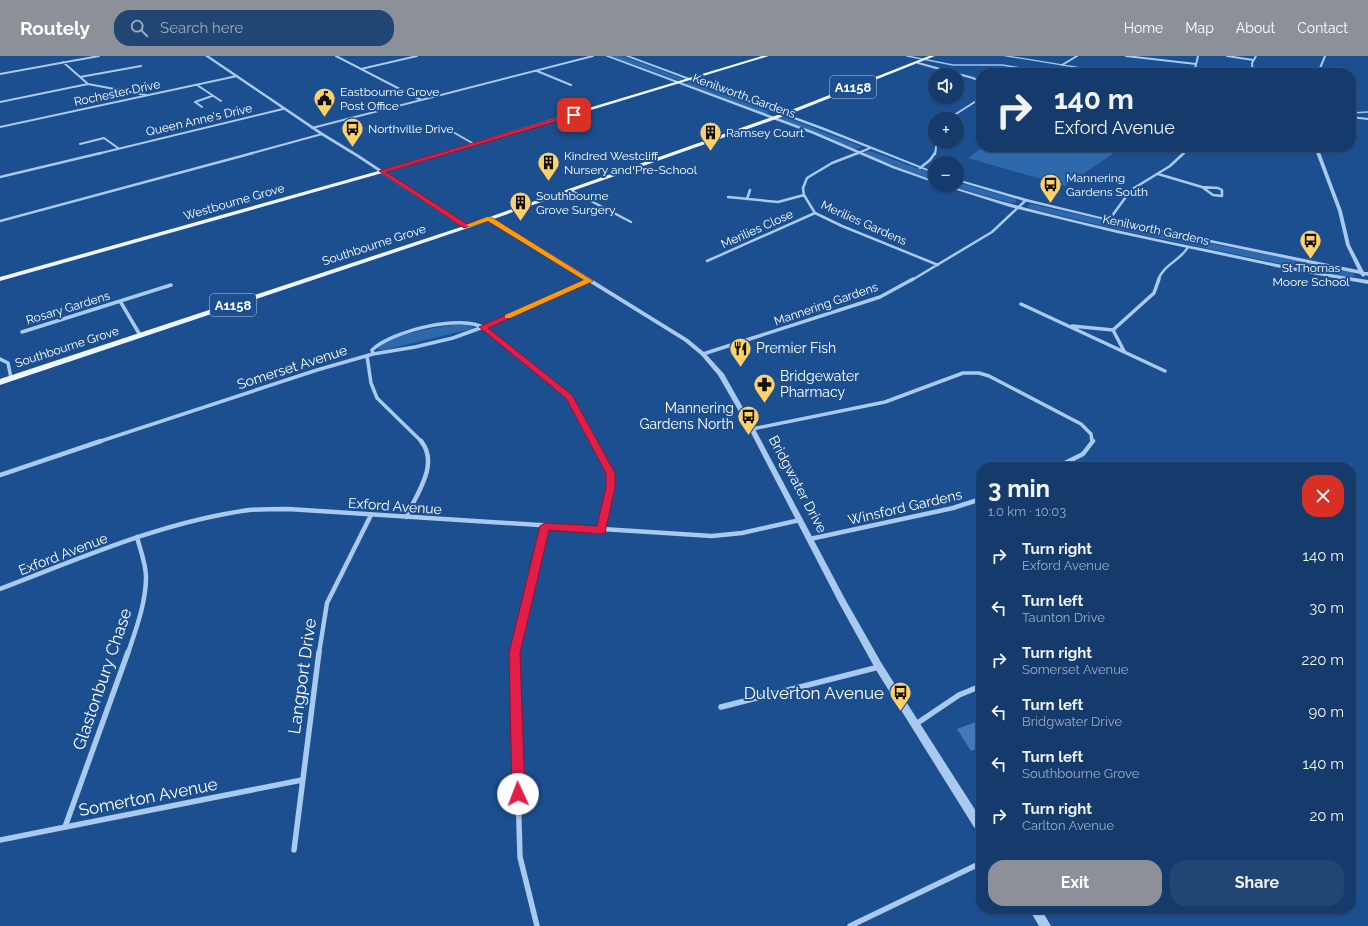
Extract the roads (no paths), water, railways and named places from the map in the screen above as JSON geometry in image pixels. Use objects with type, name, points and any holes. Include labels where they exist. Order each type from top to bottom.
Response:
[{"type":"main road","name":"Westbourne Grove","points":[[0,279],[382,171],[767,56]]},
{"type":"main road","name":"Southbourne Grove","points":[[0,382],[466,227],[774,118],[934,56]]},
{"type":"street","points":[[0,74],[99,56]]},
{"type":"street","points":[[207,56],[283,109],[382,171],[466,227]]},
{"type":"street","points":[[336,56],[421,100]]},
{"type":"street","points":[[362,69],[417,56]]},
{"type":"street","points":[[312,128],[593,56]]},
{"type":"street","name":"Kenilworth Gardens","points":[[607,56],[814,133],[858,153],[928,179]]},
{"type":"street","name":"Kenilworth Gardens","points":[[627,56],[824,129],[928,171]]},
{"type":"street","points":[[1005,56],[1082,68]]},
{"type":"street","points":[[1062,65],[1076,56]]},
{"type":"street","points":[[1126,56],[1196,64]]},
{"type":"street","points":[[1195,68],[1198,56]]},
{"type":"street","points":[[1227,56],[1253,60]]},
{"type":"street","points":[[1253,68],[1253,60],[1256,56]]},
{"type":"street","points":[[1320,68],[1325,56]]},
{"type":"street","points":[[923,61],[976,80]]},
{"type":"street","points":[[63,62],[88,84]]},
{"type":"street","points":[[80,78],[140,66]]},
{"type":"street","points":[[537,71],[571,85]]},
{"type":"street","name":"Rochester Drive","points":[[0,127],[237,76]]},
{"type":"street","points":[[689,80],[686,83],[710,94]]},
{"type":"street","points":[[0,102],[88,84],[148,95]]},
{"type":"street","points":[[197,85],[213,95],[212,96],[220,102]]},
{"type":"street","points":[[202,107],[195,102],[212,96]]},
{"type":"street","points":[[743,99],[776,114],[774,118]]},
{"type":"street","points":[[959,112],[976,101]]},
{"type":"street","name":"Queen Anne's Drive","points":[[0,177],[283,109]]},
{"type":"street","points":[[1356,118],[1368,119]]},
{"type":"street","points":[[453,132],[474,144]]},
{"type":"street","points":[[0,221],[322,134]]},
{"type":"street","points":[[80,144],[104,138],[118,148]]},
{"type":"street","name":"Merilies Gardens","points":[[870,148],[832,163],[807,178],[803,188],[804,195],[815,212],[842,226],[938,265]]},
{"type":"street","points":[[920,168],[930,162],[938,148]]},
{"type":"street","points":[[1109,220],[1132,189],[1158,174],[1184,152]]},
{"type":"street","points":[[1318,152],[1340,211],[1348,245],[1368,282]]},
{"type":"street","points":[[1158,174],[1202,187],[1218,188],[1222,190],[1223,194],[1219,196],[1213,195],[1202,187]]},
{"type":"street","name":"Kenilworth Gardens","points":[[964,182],[1026,200],[1109,220],[1368,274]]},
{"type":"street","points":[[570,190],[631,222]]},
{"type":"street","points":[[747,199],[750,190]]},
{"type":"street","name":"Kenilworth Gardens","points":[[964,191],[1019,207],[1188,247],[1350,280],[1368,282]]},
{"type":"street","points":[[728,197],[778,202],[804,195]]},
{"type":"street","name":"Mannering Gardens","points":[[703,354],[880,297],[938,265],[992,232],[1026,200]]},
{"type":"street","name":"Merilies Close","points":[[707,261],[815,212]]},
{"type":"street","name":"Bridgwater Drive","points":[[489,218],[686,340],[703,354],[721,374],[879,667],[976,820]]},
{"type":"street","points":[[1069,326],[1113,330],[1154,293],[1160,274],[1185,253],[1188,247]]},
{"type":"street","name":"Somerset Avenue","points":[[0,475],[317,370],[373,354],[415,347],[453,338],[483,327],[589,281]]},
{"type":"street","name":"Rosary Gardens","points":[[22,332],[172,285]]},
{"type":"street","name":"Rosary Gardens","points":[[120,301],[140,335]]},
{"type":"street","points":[[1021,304],[1165,371]]},
{"type":"street","points":[[373,354],[372,350],[380,342],[410,331],[462,322],[473,323],[483,327],[570,397],[611,473],[611,487],[601,530]]},
{"type":"street","points":[[1113,330],[1124,352]]},
{"type":"street","points":[[367,356],[372,383],[377,398],[425,446],[429,458],[428,468],[406,517]]},
{"type":"street","points":[[0,359],[8,363],[11,378]]},
{"type":"street","points":[[752,429],[865,407],[885,402],[963,373],[979,373],[989,376],[1081,424],[1088,430],[1094,441],[1092,447],[1068,462]]},
{"type":"street","name":"Winsford Gardens","points":[[810,539],[953,508],[976,501]]},
{"type":"street","name":"Exford Avenue","points":[[0,589],[137,537],[208,517],[250,510],[288,509],[712,536],[742,533],[800,520]]},
{"type":"street","name":"Langport Drive","points":[[294,850],[320,642],[327,603],[372,515]]},
{"type":"street","points":[[537,926],[520,857],[514,653],[545,526]]},
{"type":"street","name":"Glastonbury Chase","points":[[65,827],[136,630],[143,602],[146,576],[137,537]]},
{"type":"street","points":[[721,707],[879,667]]},
{"type":"street","points":[[915,725],[959,695],[976,688]]},
{"type":"street","name":"Somerton Avenue","points":[[0,840],[302,780]]},
{"type":"street","points":[[850,926],[976,865]]},
{"type":"street","points":[[1038,914],[1046,926]]},
{"type":"waterway","points":[[907,56],[953,65],[1002,65],[1021,68]]},
{"type":"waterway","points":[[1356,113],[1368,112]]},
{"type":"place","name":"Eastbourne Grove Post Office","points":[[324,118]]},
{"type":"place","name":"Northville Drive","points":[[353,148]]},
{"type":"place","name":"Ramsey Court","points":[[711,152]]},
{"type":"place","name":"Kindred Westcliff Nursery and Pre-School","points":[[548,182]]},
{"type":"place","name":"Mannering Gardens South","points":[[1051,204]]},
{"type":"place","name":"Southbourne Grove Surgery","points":[[521,222]]},
{"type":"place","name":"St Thomas Moore School","points":[[1311,260]]},
{"type":"place","name":"Premier Fish","points":[[741,368]]},
{"type":"place","name":"Bridgewater Pharmacy","points":[[765,404]]},
{"type":"place","name":"Mannering Gardens North","points":[[749,436]]},
{"type":"place","name":"Dulverton Avenue","points":[[900,712]]}]
